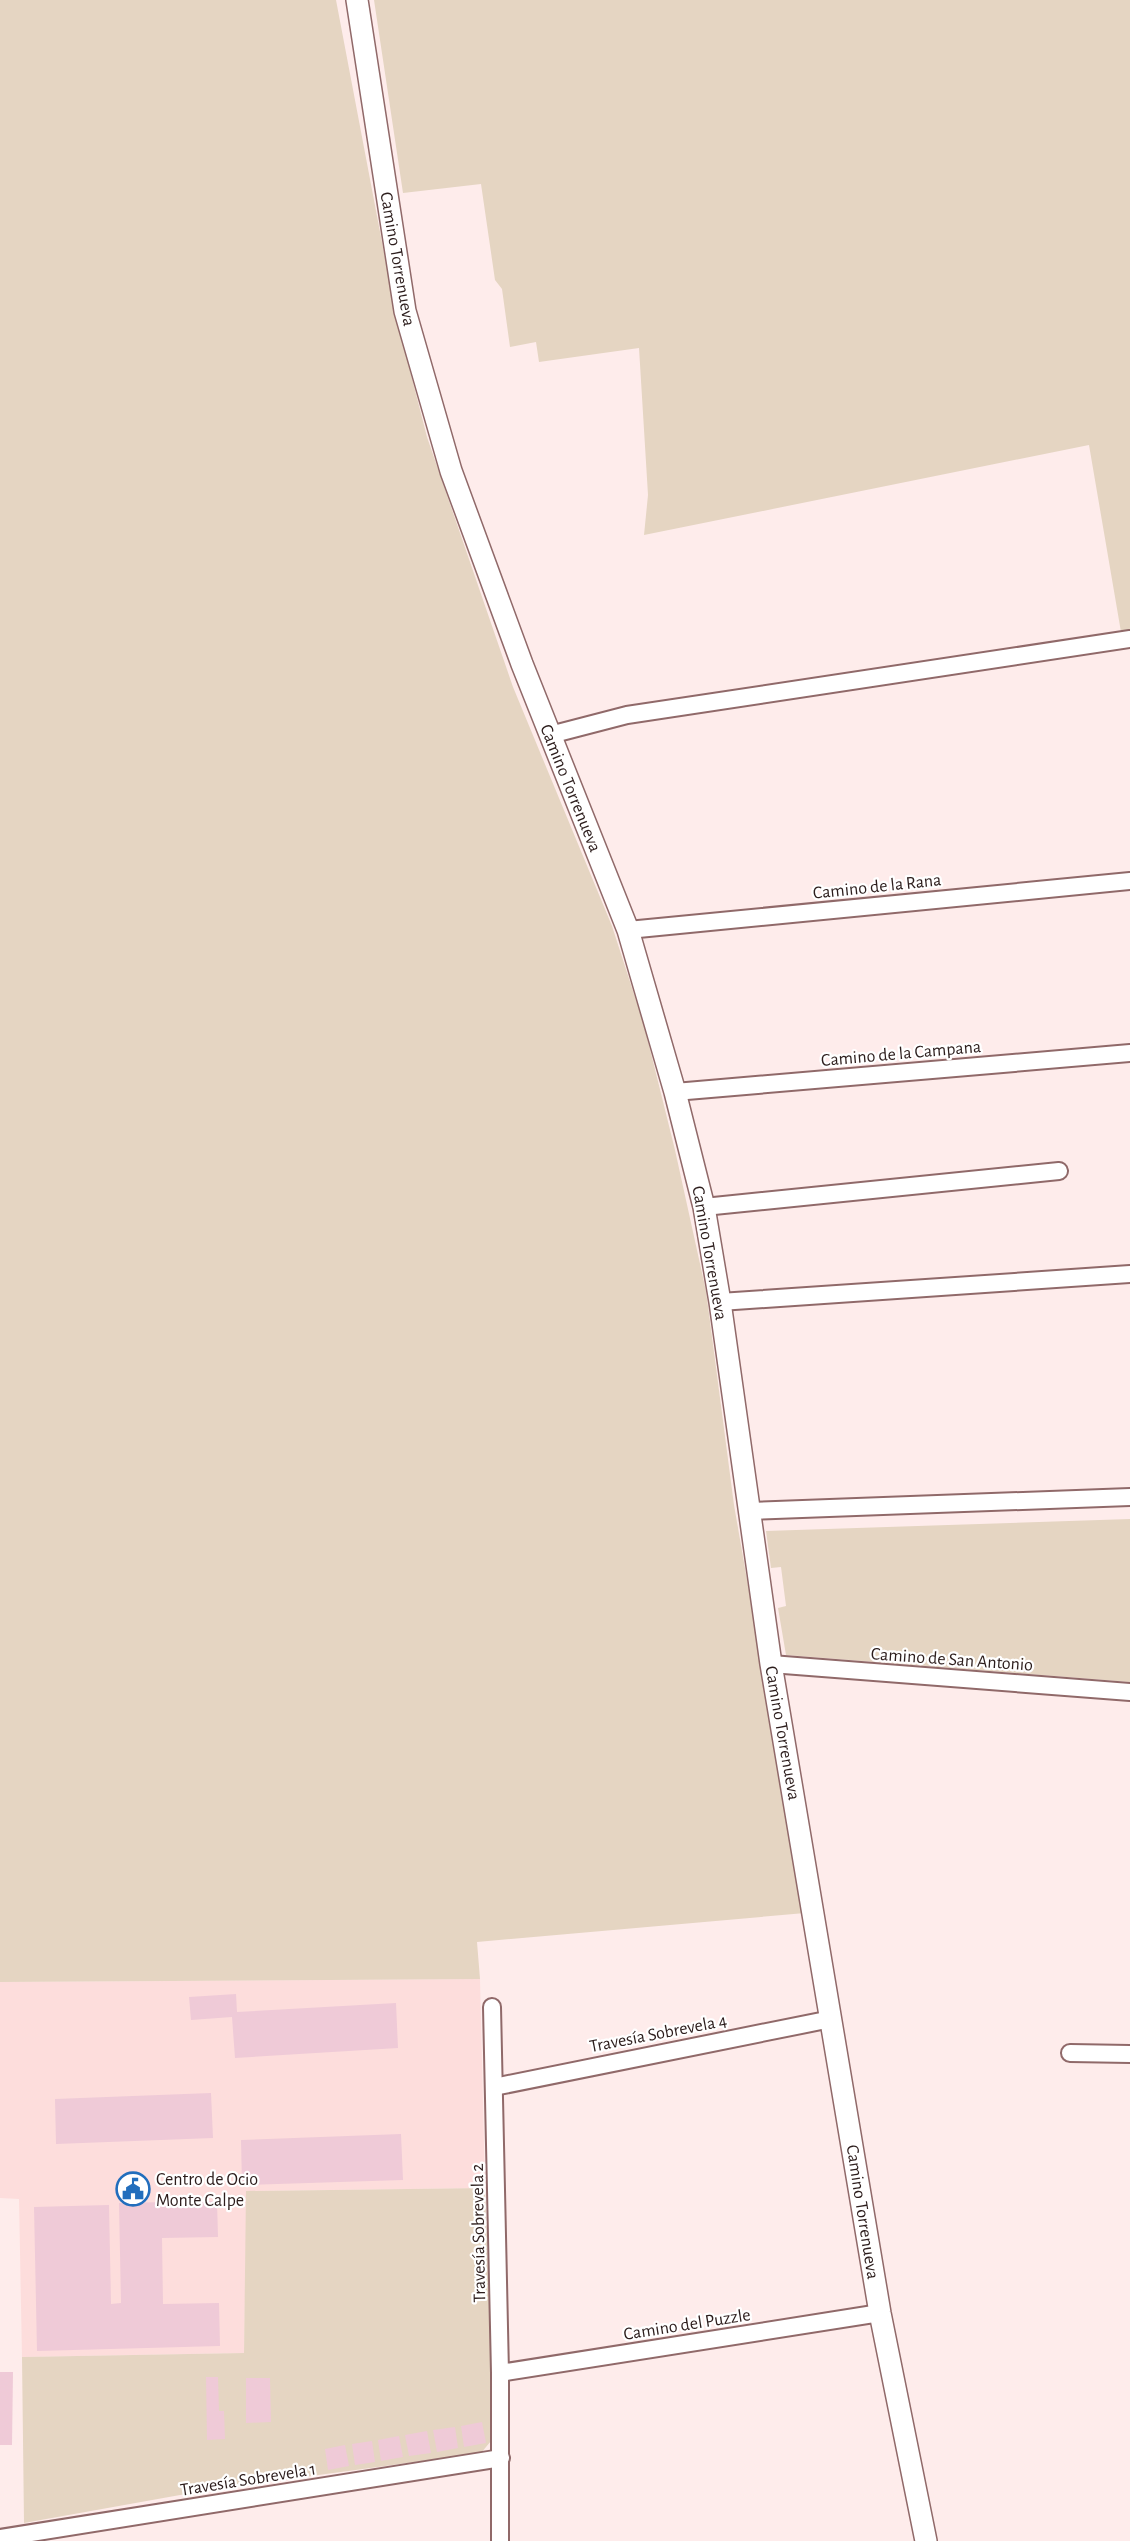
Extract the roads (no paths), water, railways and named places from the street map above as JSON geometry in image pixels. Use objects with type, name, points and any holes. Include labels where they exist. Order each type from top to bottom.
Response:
[{"type":"street","name":"Camino Torrenueva","points":[[357,0],[405,311],[451,471],[550,735],[628,930],[675,1092],[704,1207],[720,1302],[771,1664],[880,2313],[926,2541]]},
{"type":"street","points":[[550,735],[627,715],[1130,639]]},
{"type":"street","name":"Camino de la Rana","points":[[628,930],[1130,881]]},
{"type":"street","name":"Camino de la Campana","points":[[675,1092],[1130,1053]]},
{"type":"street","points":[[704,1207],[1059,1171]]},
{"type":"street","points":[[720,1302],[1130,1274]]},
{"type":"street","points":[[749,1511],[1130,1497]]},
{"type":"street","name":"Camino de San Antonio","points":[[771,1664],[1130,1692]]},
{"type":"street","name":"Travesía Sobrevela 2","points":[[492,2007],[500,2373],[500,2541]]},
{"type":"street","name":"Travesía Sobrevela 4","points":[[494,2087],[831,2019]]},
{"type":"street","points":[[1070,2053],[1130,2054]]},
{"type":"street","name":"Camino del Puzzle","points":[[500,2373],[880,2313]]},
{"type":"street","name":"Travesía Sobrevela 1","points":[[0,2538],[501,2458]]},
{"type":"place","name":"Centro de Ocio Monte Calpe","points":[[133,2189]]}]
